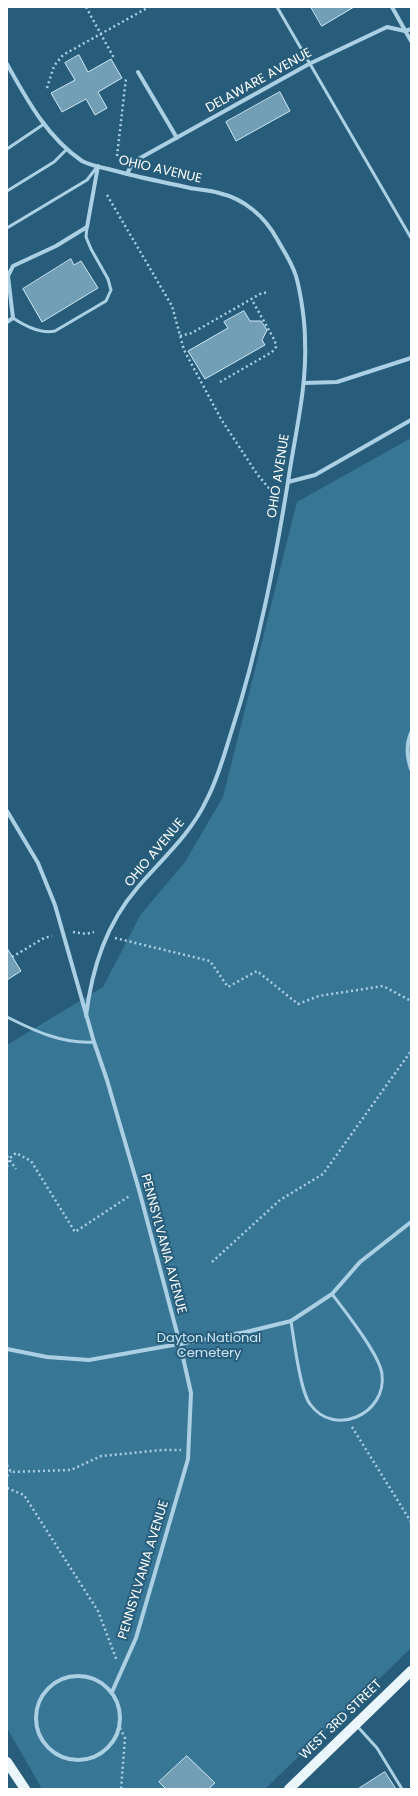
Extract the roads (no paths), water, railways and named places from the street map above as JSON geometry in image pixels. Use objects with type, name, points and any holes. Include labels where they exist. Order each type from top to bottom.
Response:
[{"type":"main road","name":"WEST 3RD STREET","points":[[289,1789],[411,1670]]},
{"type":"main road","points":[[7,1762],[25,1789]]},
{"type":"street","points":[[392,7],[411,41]]},
{"type":"street","name":"DELAWARE AVENUE","points":[[127,174],[133,162],[309,64],[387,27],[405,30],[411,29]]},
{"type":"street","name":"OHIO AVENUE","points":[[7,64],[32,108],[44,124],[67,149],[85,163],[127,174],[220,193],[237,199],[249,206],[263,219],[275,236],[296,276],[306,340],[304,383],[275,559],[240,704],[214,786],[189,830],[137,889],[107,936],[94,969],[89,991],[86,1016]]},
{"type":"street","points":[[138,72],[176,138]]},
{"type":"street","points":[[7,322],[13,318],[8,275],[13,266],[56,246],[87,227],[98,166]]},
{"type":"street","points":[[304,383],[337,382],[411,358]]},
{"type":"street","points":[[288,482],[315,474],[411,420]]},
{"type":"street","points":[[411,733],[407,746],[407,759],[411,769]]},
{"type":"street","name":"PENNSYLVANIA AVENUE","points":[[7,811],[28,844],[50,891],[86,1016],[107,1080],[138,1190],[180,1344],[191,1394],[188,1460],[136,1638],[112,1692]]},
{"type":"street","points":[[7,1349],[47,1358],[89,1360],[246,1332],[291,1321],[332,1294],[360,1262],[411,1222]]},
{"type":"street","points":[[74,1676],[88,1677],[101,1682],[112,1692],[118,1703],[121,1716],[120,1728],[114,1742],[104,1752],[92,1759],[77,1761],[63,1758],[51,1751],[42,1741],[36,1727],[36,1713],[40,1700],[48,1688],[60,1680],[74,1676]]},
{"type":"lane","points":[[277,7],[411,238]]},
{"type":"lane","points":[[7,149],[44,124]]},
{"type":"lane","points":[[7,191],[54,162],[67,149]]},
{"type":"lane","points":[[7,228],[87,180],[98,166]]},
{"type":"lane","points":[[13,318],[22,324],[46,333],[55,331],[106,301],[111,290],[108,279],[86,237],[87,227]]},
{"type":"lane","points":[[7,1017],[61,1041],[82,1043],[94,1042]]},
{"type":"lane","points":[[291,1321],[302,1386],[306,1398],[314,1409],[320,1414],[333,1419],[348,1420],[362,1415],[371,1409],[376,1403],[381,1388],[382,1373],[378,1360],[370,1347],[332,1294]]},
{"type":"lane","points":[[356,1725],[377,1748],[402,1789]]},
{"type":"park label","name":"Dayton National Cemetery","points":[[209,1346]]}]
